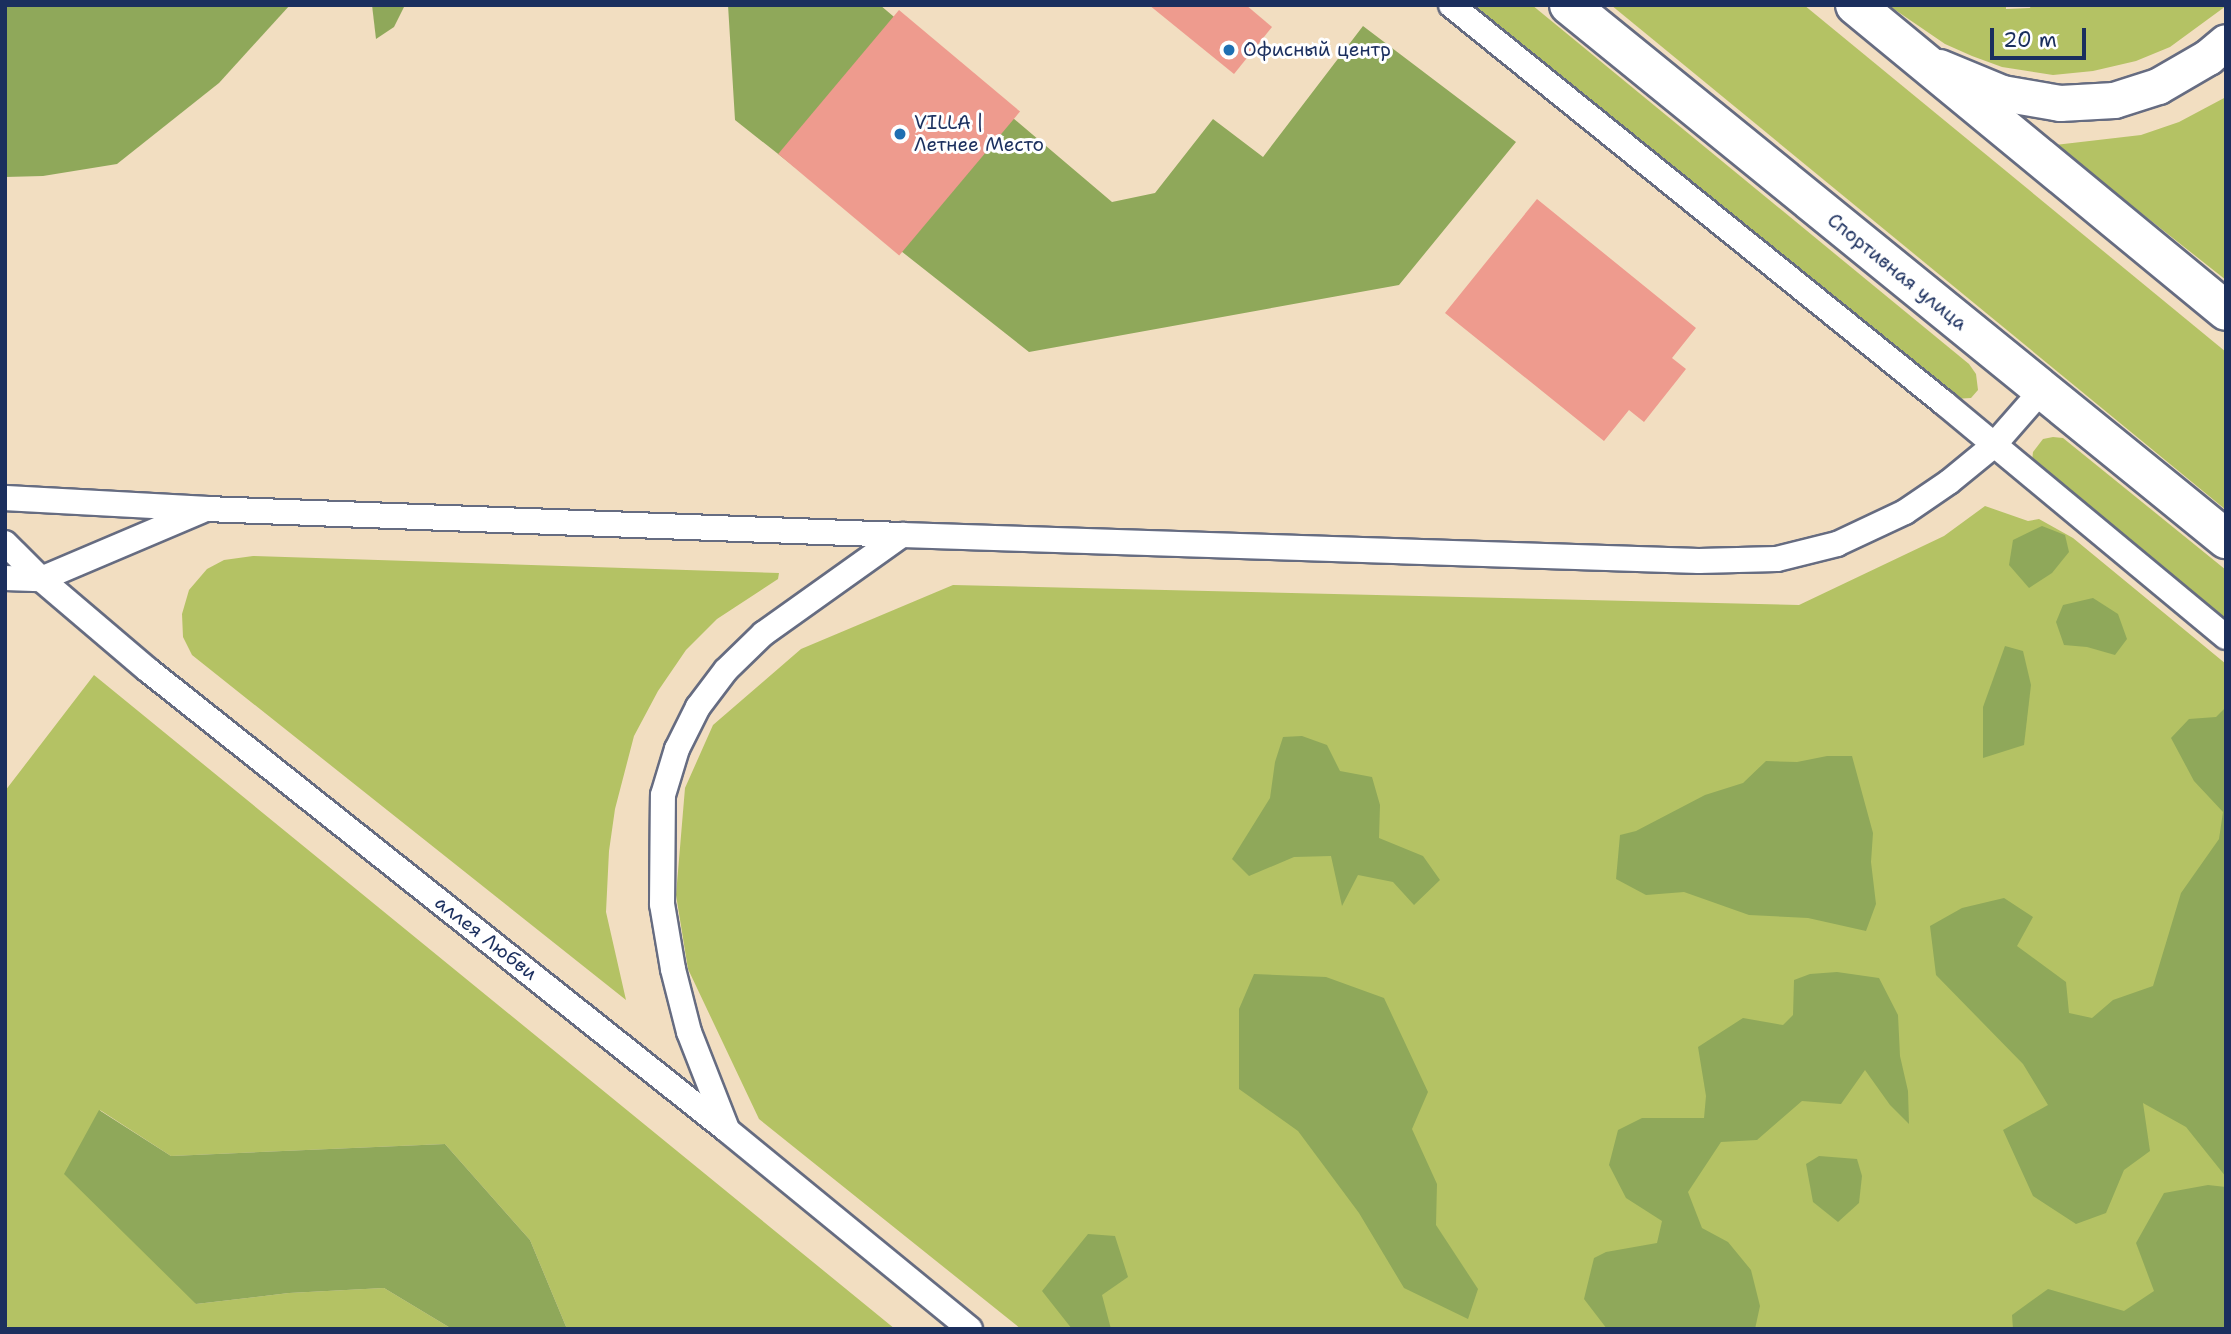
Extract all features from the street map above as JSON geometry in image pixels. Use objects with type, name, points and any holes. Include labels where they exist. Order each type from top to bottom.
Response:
[{"type":"main road","name":"Спортивная улица","points":[[1569,5],[2226,538]]},
{"type":"main road","points":[[1855,5],[2226,311]]},
{"type":"main road","points":[[1922,60],[2002,93],[2060,103],[2114,100],[2158,86],[2208,57],[2226,42]]},
{"type":"street","points":[[1451,5],[1883,354],[2226,637]]},
{"type":"street","points":[[5,498],[206,509],[902,535],[1685,561],[1777,559],[1837,544],[1905,512],[1950,482],[1993,446],[2042,390]]},
{"type":"street","points":[[5,578],[41,579],[206,509]]},
{"type":"street","points":[[727,1130],[690,1032],[673,969],[662,904],[663,795],[677,749],[698,707],[726,670],[763,634],[902,535]]},
{"type":"street","name":"аллея Любви","points":[[5,543],[41,579],[148,670],[727,1130],[970,1329]]},
{"type":"green space","points":[[5,5],[290,5],[219,83],[117,164],[43,176],[5,177]]},
{"type":"green space","points":[[372,5],[405,5],[394,27],[376,39]]},
{"type":"green space","points":[[728,5],[880,5],[1112,202],[1155,193],[1213,119],[1263,157],[1363,26],[1516,142],[1399,285],[1029,352],[735,120]]},
{"type":"green space","points":[[1468,5],[1532,5],[1969,364],[1976,374],[1978,390],[1971,398],[1954,399]]},
{"type":"green space","points":[[1611,5],[1804,5],[2226,352],[2226,510]]},
{"type":"green space","points":[[1888,5],[2006,5],[2006,9],[2030,8],[2031,5],[2226,6],[2170,47],[2136,61],[2093,71],[2053,75],[2002,67],[1972,56],[1945,44]]},
{"type":"green space","points":[[2226,97],[2226,280],[2055,145],[2141,135],[2179,122]]},
{"type":"green space","points":[[2063,438],[2226,570],[2226,627],[2032,461],[2033,452],[2043,439]]},
{"type":"green space","points":[[1985,506],[2028,521],[2039,519],[2073,538],[2226,664],[2226,1329],[1021,1329],[759,1119],[688,969],[676,895],[685,788],[713,725],[801,649],[953,585],[1799,605],[1944,536]]},
{"type":"green space","points":[[2042,526],[2065,535],[2069,552],[2052,573],[2029,588],[2009,565],[2013,540]]},
{"type":"green space","points":[[253,556],[779,573],[778,579],[717,619],[686,650],[658,691],[634,736],[615,809],[609,851],[606,912],[626,1000],[192,655],[183,637],[182,614],[189,590],[207,569],[224,560]]},
{"type":"green space","points":[[2093,598],[2118,614],[2127,639],[2115,655],[2087,647],[2064,645],[2056,622],[2063,605]]},
{"type":"green space","points":[[2005,646],[2023,651],[2031,685],[2024,745],[1983,758],[1983,707]]},
{"type":"green space","points":[[94,675],[895,1329],[567,1329],[530,1240],[445,1144],[171,1156],[100,1110],[196,1304],[289,1293],[384,1288],[452,1329],[9,1329],[5,1323],[5,791]]},
{"type":"green space","points":[[2226,707],[2226,1177],[2186,1127],[2143,1103],[2150,1151],[2124,1170],[2106,1213],[2076,1224],[2033,1196],[2003,1130],[2048,1105],[2023,1064],[1936,975],[1930,926],[1962,908],[2004,898],[2033,917],[2017,946],[2066,982],[2069,1013],[2092,1018],[2113,1000],[2153,986],[2181,893],[2219,839],[2223,812],[2194,781],[2171,738],[2189,719],[2216,717]]},
{"type":"green space","points":[[1302,736],[1327,745],[1340,771],[1372,777],[1380,805],[1379,838],[1423,856],[1440,880],[1414,905],[1393,882],[1358,875],[1342,906],[1331,856],[1294,857],[1249,876],[1232,859],[1270,798],[1275,762],[1283,737]]},
{"type":"green space","points":[[1827,756],[1852,756],[1873,833],[1871,862],[1876,904],[1866,931],[1808,918],[1749,915],[1684,892],[1646,895],[1616,879],[1620,835],[1636,831],[1705,795],[1743,783],[1766,761],[1797,762]]},
{"type":"green space","points":[[1837,972],[1879,978],[1898,1015],[1900,1056],[1908,1091],[1909,1124],[1890,1105],[1865,1070],[1841,1104],[1802,1101],[1757,1140],[1721,1142],[1688,1192],[1702,1228],[1728,1242],[1751,1270],[1760,1306],[1755,1329],[1607,1329],[1584,1299],[1594,1258],[1606,1252],[1657,1243],[1662,1221],[1626,1198],[1609,1165],[1618,1130],[1642,1118],[1704,1118],[1706,1096],[1698,1047],[1743,1018],[1783,1025],[1793,1015],[1794,980],[1810,974]]},
{"type":"green space","points":[[1254,974],[1326,977],[1384,998],[1428,1092],[1412,1129],[1437,1184],[1436,1225],[1478,1289],[1468,1319],[1404,1288],[1359,1213],[1298,1131],[1239,1089],[1239,1009]]},
{"type":"green space","points":[[99,1110],[171,1156],[445,1144],[530,1240],[567,1329],[452,1329],[384,1288],[289,1293],[196,1304],[64,1174]]},
{"type":"green space","points":[[1819,1156],[1857,1159],[1862,1176],[1859,1203],[1838,1222],[1813,1202],[1806,1164]]},
{"type":"green space","points":[[2208,1185],[2226,1187],[2226,1329],[2013,1329],[2012,1315],[2048,1289],[2124,1311],[2154,1291],[2136,1243],[2164,1193]]},
{"type":"green space","points":[[1088,1234],[1115,1236],[1128,1277],[1102,1295],[1111,1329],[1072,1329],[1042,1291]]},
{"type":"building","name":"Офисный центр","points":[[1149,5],[1246,5],[1272,27],[1234,74]]},
{"type":"building","name":"VILLA | Летнее Место","points":[[899,10],[1020,112],[899,256],[778,154]]},
{"type":"building","points":[[1537,199],[1696,328],[1672,358],[1686,369],[1644,422],[1629,410],[1604,441],[1445,313]]},
{"type":"place","name":"Офисный центр","points":[[1229,50]]},
{"type":"place","name":"VILLA | Летнее Место","points":[[900,134]]}]
